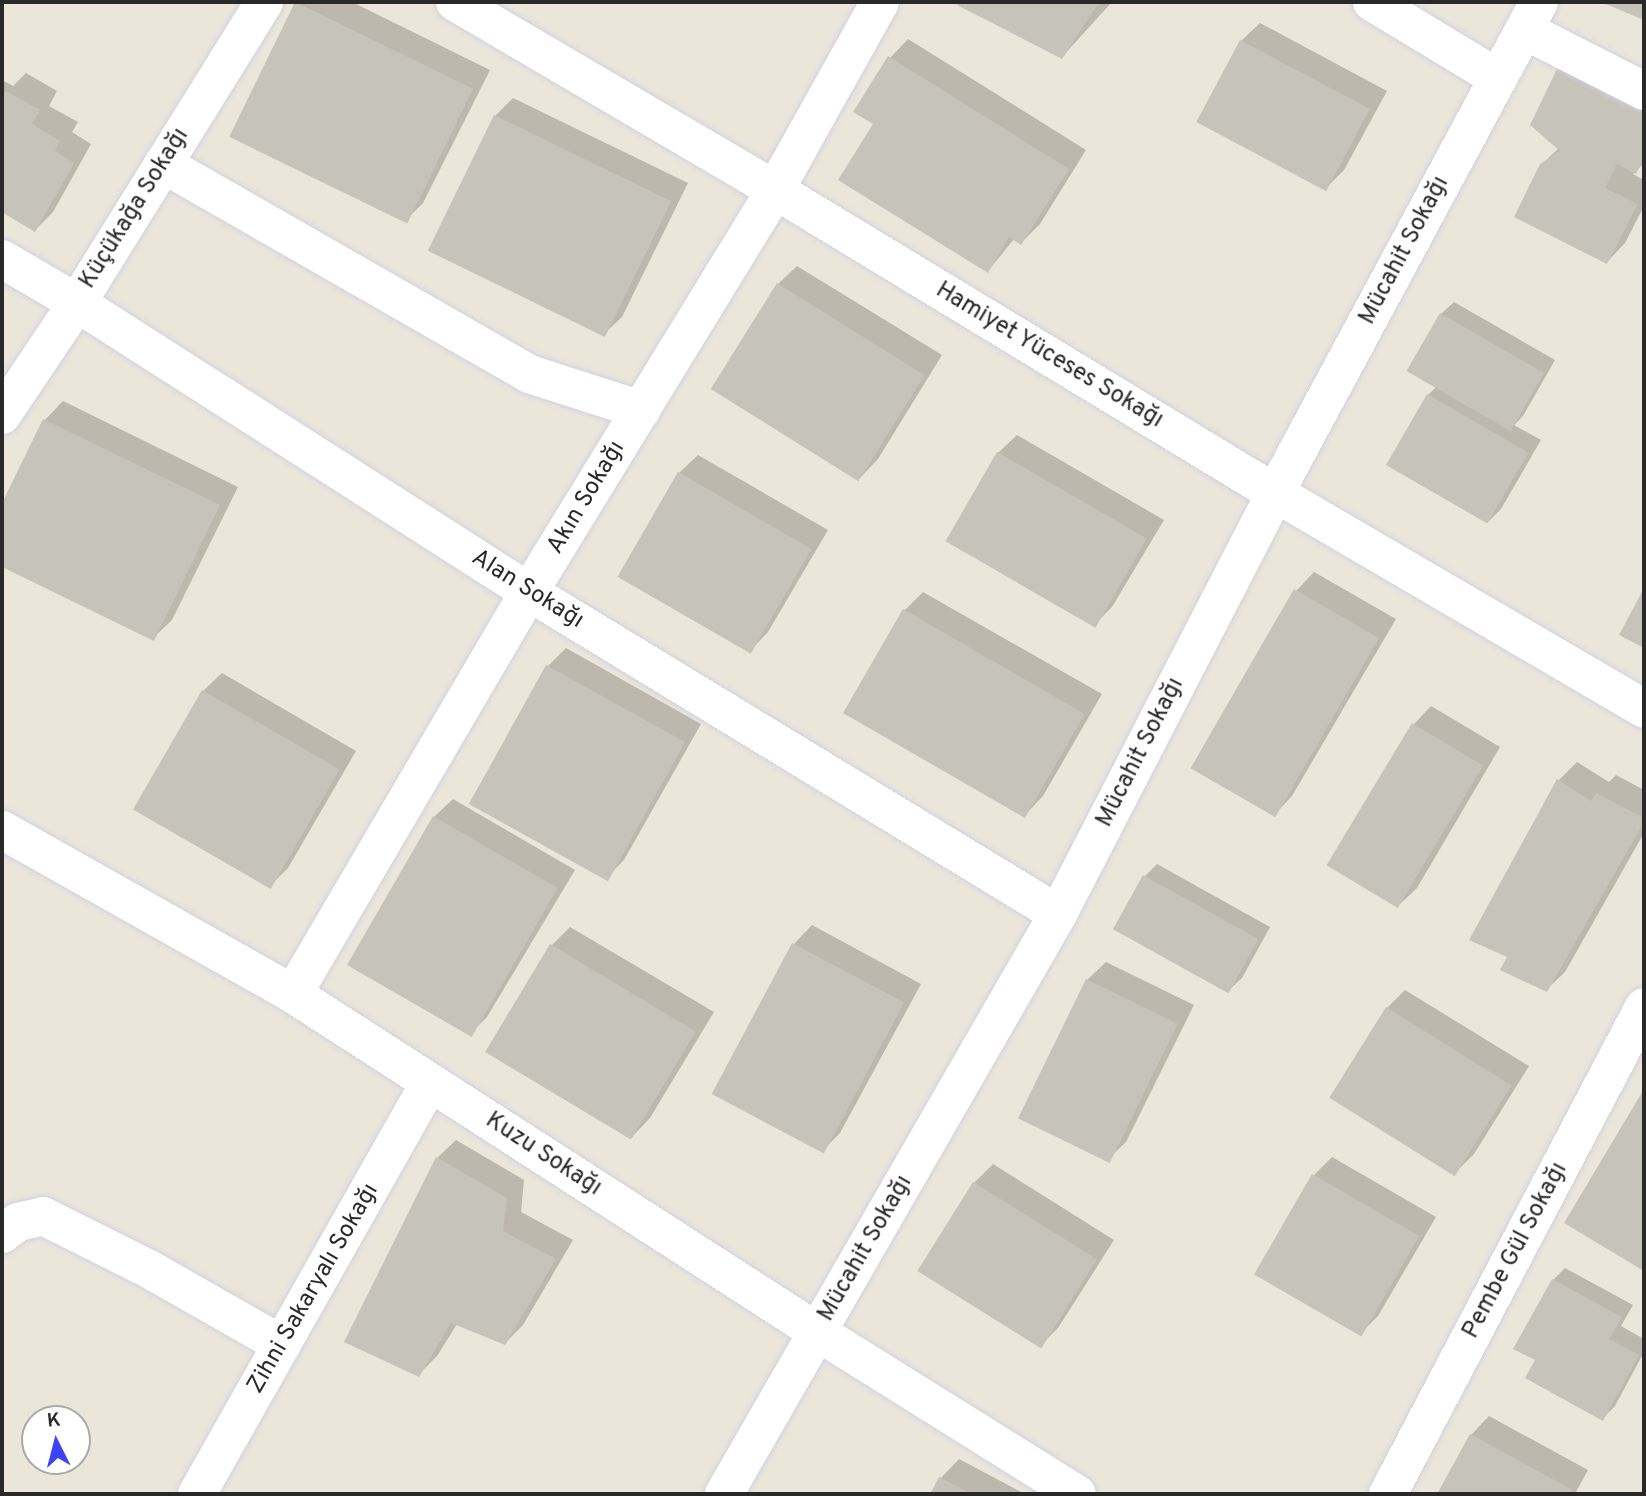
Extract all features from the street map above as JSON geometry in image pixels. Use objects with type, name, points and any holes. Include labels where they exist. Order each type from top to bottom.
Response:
[{"type":"street","name":"Küçükağa Sokağı","points":[[2,415],[77,303],[264,2]]},
{"type":"street","name":"Hamiyet Yüceses Sokağı","points":[[455,2],[775,190],[1275,494],[1644,709]]},
{"type":"street","name":"Akın Sokağı","points":[[293,994],[529,592],[775,190],[880,2]]},
{"type":"street","points":[[1372,2],[1499,78]]},
{"type":"street","points":[[1532,16],[1644,91]]},
{"type":"street","name":"Mücahit Sokağı","points":[[724,1494],[1058,914],[1275,494],[1532,16]]},
{"type":"street","points":[[163,164],[529,374],[641,410]]},
{"type":"street","name":"Alan Sokağı","points":[[2,258],[77,303],[529,592],[1058,914]]},
{"type":"street","name":"Kuzu Sokağı","points":[[2,830],[293,994],[819,1333],[1077,1494]]},
{"type":"street","name":"Pembe Gül Sokağı","points":[[1388,1494],[1644,1007]]},
{"type":"street","name":"Zihni Sakaryalı Sokağı","points":[[197,1494],[430,1083]]},
{"type":"street","points":[[2,1234],[18,1222],[43,1216],[149,1269],[282,1345]]},
{"type":"building","points":[[295,2],[473,89],[407,224],[229,137]]},
{"type":"building","points":[[959,2],[1099,2],[1062,59],[957,5]]},
{"type":"building","points":[[1601,2],[1644,2],[1644,20]]},
{"type":"building","points":[[1240,40],[1370,109],[1326,191],[1196,122]]},
{"type":"building","points":[[888,56],[1069,169],[1021,245],[1009,237],[988,273],[838,180],[873,124],[853,112]]},
{"type":"building","points":[[1557,69],[1644,112],[1644,157],[1636,174],[1617,164],[1605,188],[1638,204],[1607,264],[1514,217],[1540,164],[1560,151],[1530,125]]},
{"type":"building","points":[[6,91],[40,110],[32,124],[60,141],[55,151],[74,163],[35,232],[2,212],[2,97]]},
{"type":"building","points":[[494,115],[671,201],[605,337],[428,251]]},
{"type":"building","points":[[777,283],[925,375],[858,481],[711,389]]},
{"type":"building","points":[[1440,313],[1544,373],[1510,431],[1406,371]]},
{"type":"building","points":[[1427,394],[1528,453],[1487,524],[1386,465]]},
{"type":"building","points":[[43,419],[220,505],[154,641],[2,567],[2,503]]},
{"type":"building","points":[[997,452],[1147,538],[1095,628],[946,541]]},
{"type":"building","points":[[678,472],[811,549],[751,654],[618,577]]},
{"type":"building","points":[[1644,588],[1644,648],[1619,635]]},
{"type":"building","points":[[1294,589],[1379,638],[1275,817],[1190,768]]},
{"type":"building","points":[[903,609],[1085,714],[1025,818],[843,713]]},
{"type":"building","points":[[546,665],[685,742],[608,881],[469,804]]},
{"type":"building","points":[[202,690],[340,770],[271,889],[133,810]]},
{"type":"building","points":[[1412,723],[1483,766],[1398,908],[1327,865]]},
{"type":"building","points":[[1557,779],[1591,801],[1596,793],[1644,818],[1644,822],[1547,992],[1500,970],[1507,957],[1469,940]]},
{"type":"building","points":[[433,816],[558,888],[472,1037],[347,965]]},
{"type":"building","points":[[1143,875],[1258,939],[1228,993],[1113,929]]},
{"type":"building","points":[[792,943],[904,1003],[824,1154],[712,1094]]},
{"type":"building","points":[[550,944],[696,1032],[631,1140],[485,1052]]},
{"type":"building","points":[[1086,979],[1178,1024],[1110,1163],[1018,1118]]},
{"type":"building","points":[[1386,1007],[1512,1085],[1455,1176],[1329,1098]]},
{"type":"building","points":[[1644,1089],[1644,1271],[1564,1223]]},
{"type":"building","points":[[436,1157],[507,1198],[503,1231],[556,1259],[505,1345],[451,1323],[419,1377],[344,1342]]},
{"type":"building","points":[[1312,1174],[1419,1236],[1361,1336],[1254,1274]]},
{"type":"building","points":[[973,1182],[1097,1259],[1041,1348],[917,1271]]},
{"type":"building","points":[[1552,1279],[1622,1317],[1609,1339],[1639,1355],[1603,1421],[1525,1378],[1535,1360],[1513,1349]]},
{"type":"building","points":[[1470,1434],[1571,1489],[1568,1494],[1437,1494]]},
{"type":"building","points":[[939,1477],[972,1494],[930,1494]]}]
